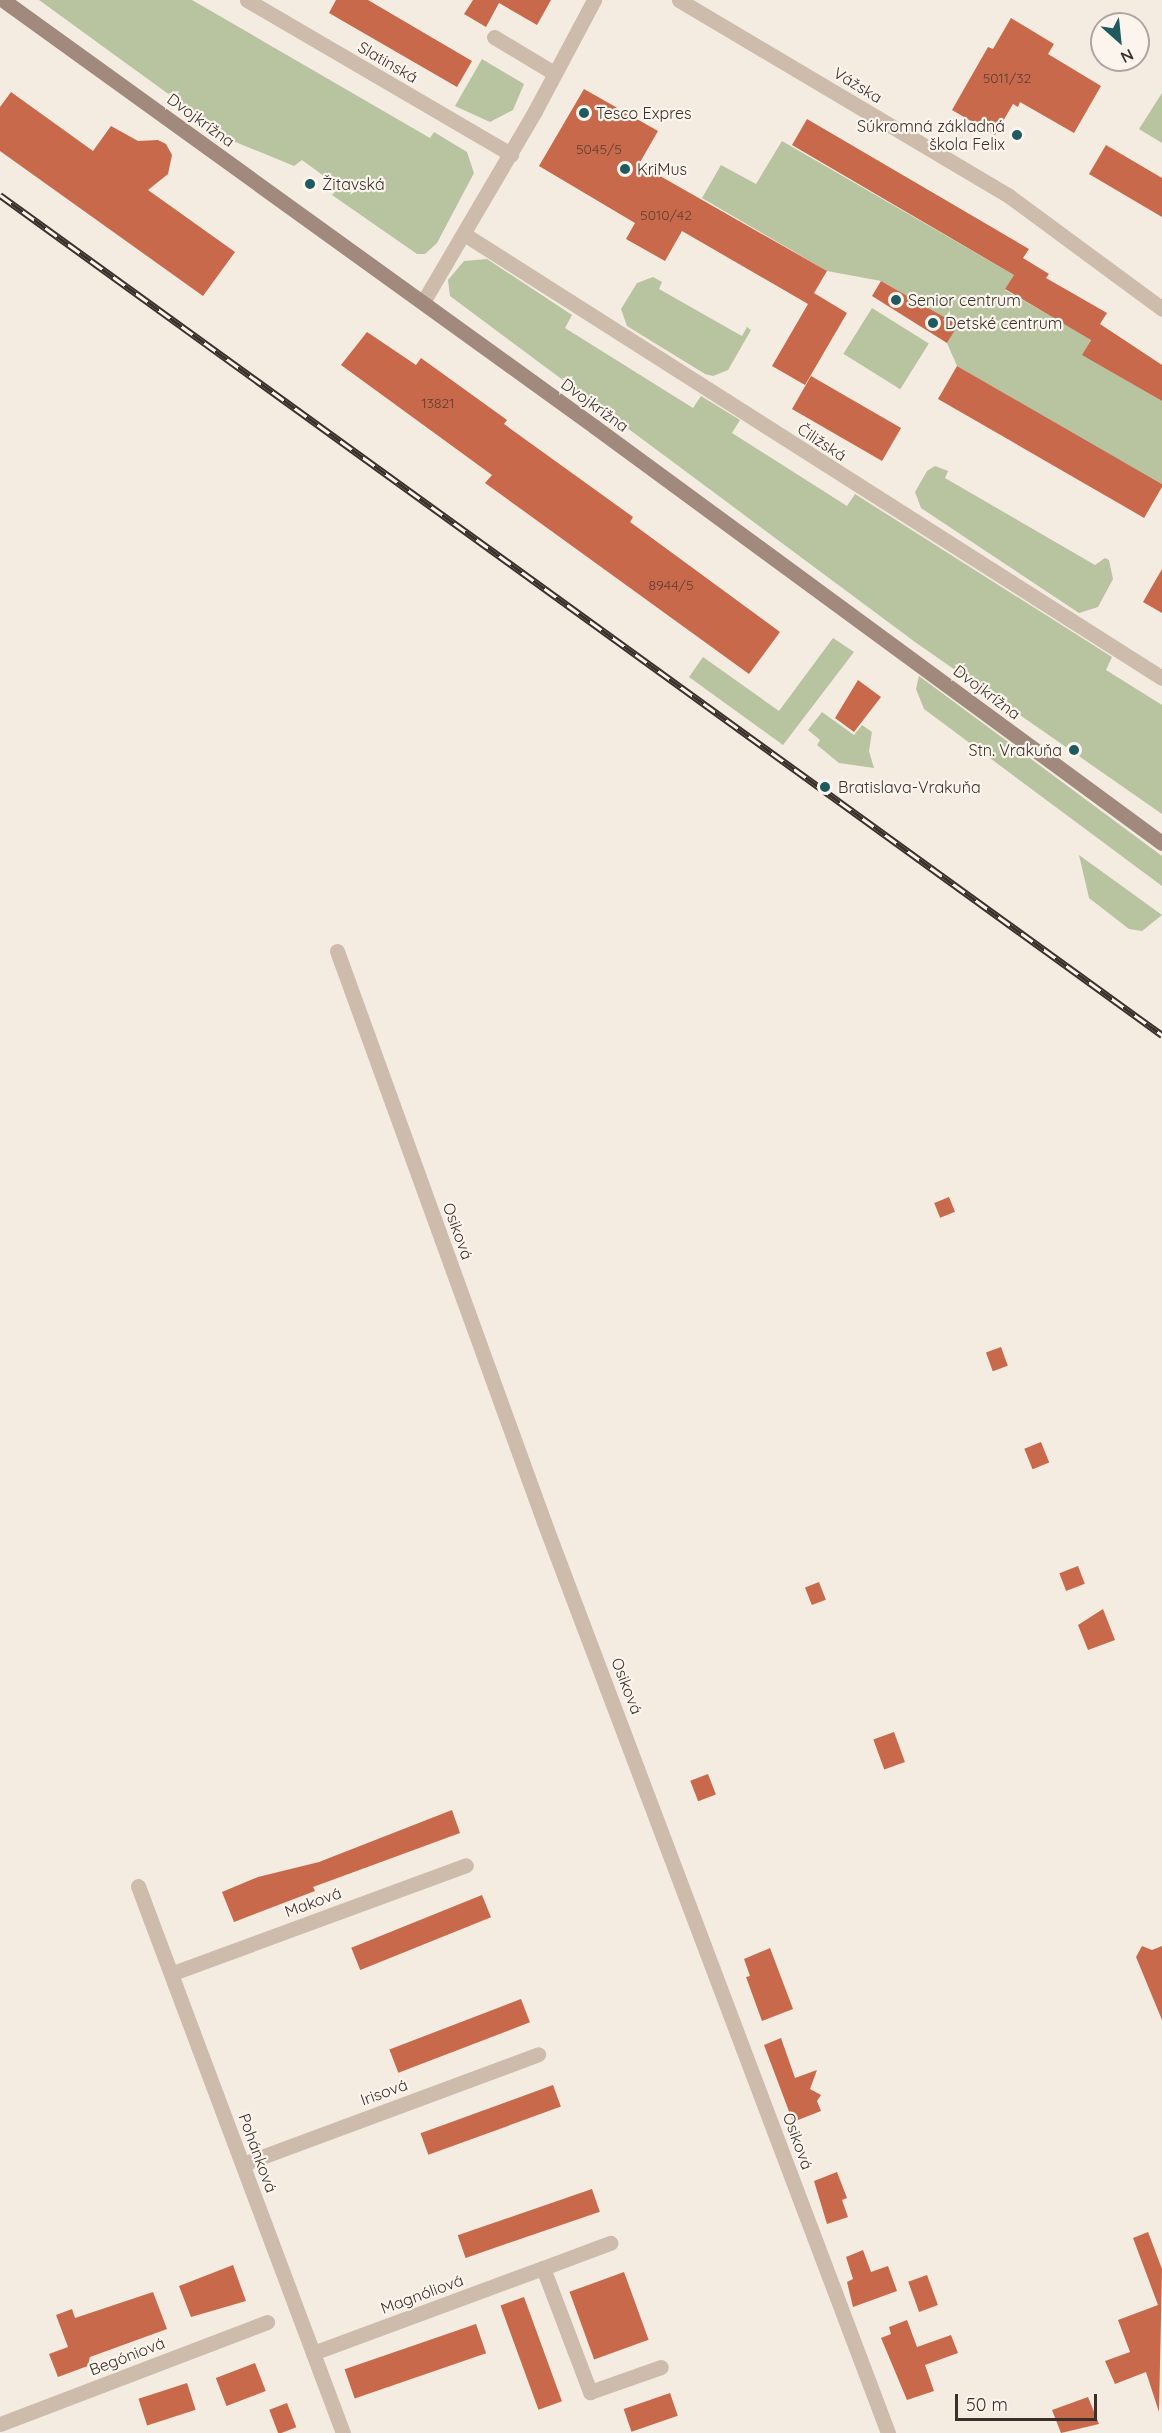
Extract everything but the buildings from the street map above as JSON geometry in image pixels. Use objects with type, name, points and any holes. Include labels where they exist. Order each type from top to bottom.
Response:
[{"type":"street","name":"Dvojkrížna","points":[[3,0],[423,302],[1162,843]]},
{"type":"street","name":"Slatinská","points":[[247,0],[511,154]]},
{"type":"street","points":[[423,302],[511,154],[594,0]]},
{"type":"street","name":"Vážska","points":[[679,0],[1009,196],[1162,309]]},
{"type":"street","points":[[494,37],[554,73]]},
{"type":"street","name":"Čiližská","points":[[464,234],[1162,678]]},
{"type":"street","name":"Osiková","points":[[336,951],[544,1522],[888,2433]]},
{"type":"street","name":"Maková","points":[[173,1973],[466,1865]]},
{"type":"street","name":"Pohánková","points":[[138,1886],[173,1973],[343,2433]]},
{"type":"street","name":"Irisová","points":[[243,2164],[538,2054]]},
{"type":"street","name":"Magnóliová","points":[[313,2353],[610,2243]]},
{"type":"street","points":[[543,2268],[590,2392],[661,2367]]},
{"type":"street","name":"Begóniová","points":[[0,2424],[267,2322]]},
{"type":"green space","points":[[39,0],[192,0],[430,138],[434,132],[467,152],[474,173],[437,243],[425,254],[417,254],[332,195],[339,187],[302,160],[294,166],[233,141]]},
{"type":"green space","points":[[482,59],[524,84],[513,110],[490,122],[455,106]]},
{"type":"green space","points":[[1162,93],[1162,143],[1139,129]]},
{"type":"green space","points":[[782,141],[1014,275],[1005,290],[1091,339],[1083,355],[1162,401],[1162,486],[957,366],[947,343],[957,325],[881,281],[827,271],[702,198],[721,165],[756,184]]},
{"type":"green space","points":[[487,259],[572,315],[565,328],[693,408],[701,396],[740,420],[732,433],[847,506],[855,494],[1112,657],[1106,670],[1162,705],[1162,814],[915,642],[450,296],[448,280],[464,261]]},
{"type":"green space","points":[[653,277],[662,282],[659,289],[742,336],[747,327],[751,330],[728,370],[713,376],[705,374],[627,326],[621,309],[637,283]]},
{"type":"green space","points":[[872,308],[929,344],[900,389],[843,354]]},
{"type":"green space","points":[[935,466],[948,471],[945,478],[1095,565],[1105,558],[1109,560],[1113,579],[1098,607],[1079,613],[921,508],[915,492],[927,471]]},
{"type":"green space","points":[[833,638],[854,652],[783,745],[689,677],[703,657],[779,711]]},
{"type":"green space","points":[[919,676],[1162,856],[1162,886],[924,709],[916,689]]},
{"type":"green space","points":[[822,712],[854,735],[862,725],[872,732],[869,751],[874,768],[839,763],[817,745],[820,740],[808,730]]},
{"type":"green space","points":[[1079,855],[1162,915],[1142,931],[1129,929],[1089,898]]},
{"type":"railway","points":[[0,195],[1162,1035]]},
{"type":"place","name":"Tesco Expres","points":[[584,113]]},
{"type":"place","name":"Súkromná základná škola Felix","points":[[1017,135]]},
{"type":"place","name":"KriMus","points":[[625,169]]},
{"type":"place","name":"Žitavská","points":[[310,184]]},
{"type":"place","name":"Senior centrum","points":[[896,300]]},
{"type":"place","name":"Detské centrum","points":[[933,323]]},
{"type":"place","name":"Stn. Vrakuňa","points":[[1074,750]]},
{"type":"place","name":"Bratislava-Vrakuňa","points":[[825,787]]}]
